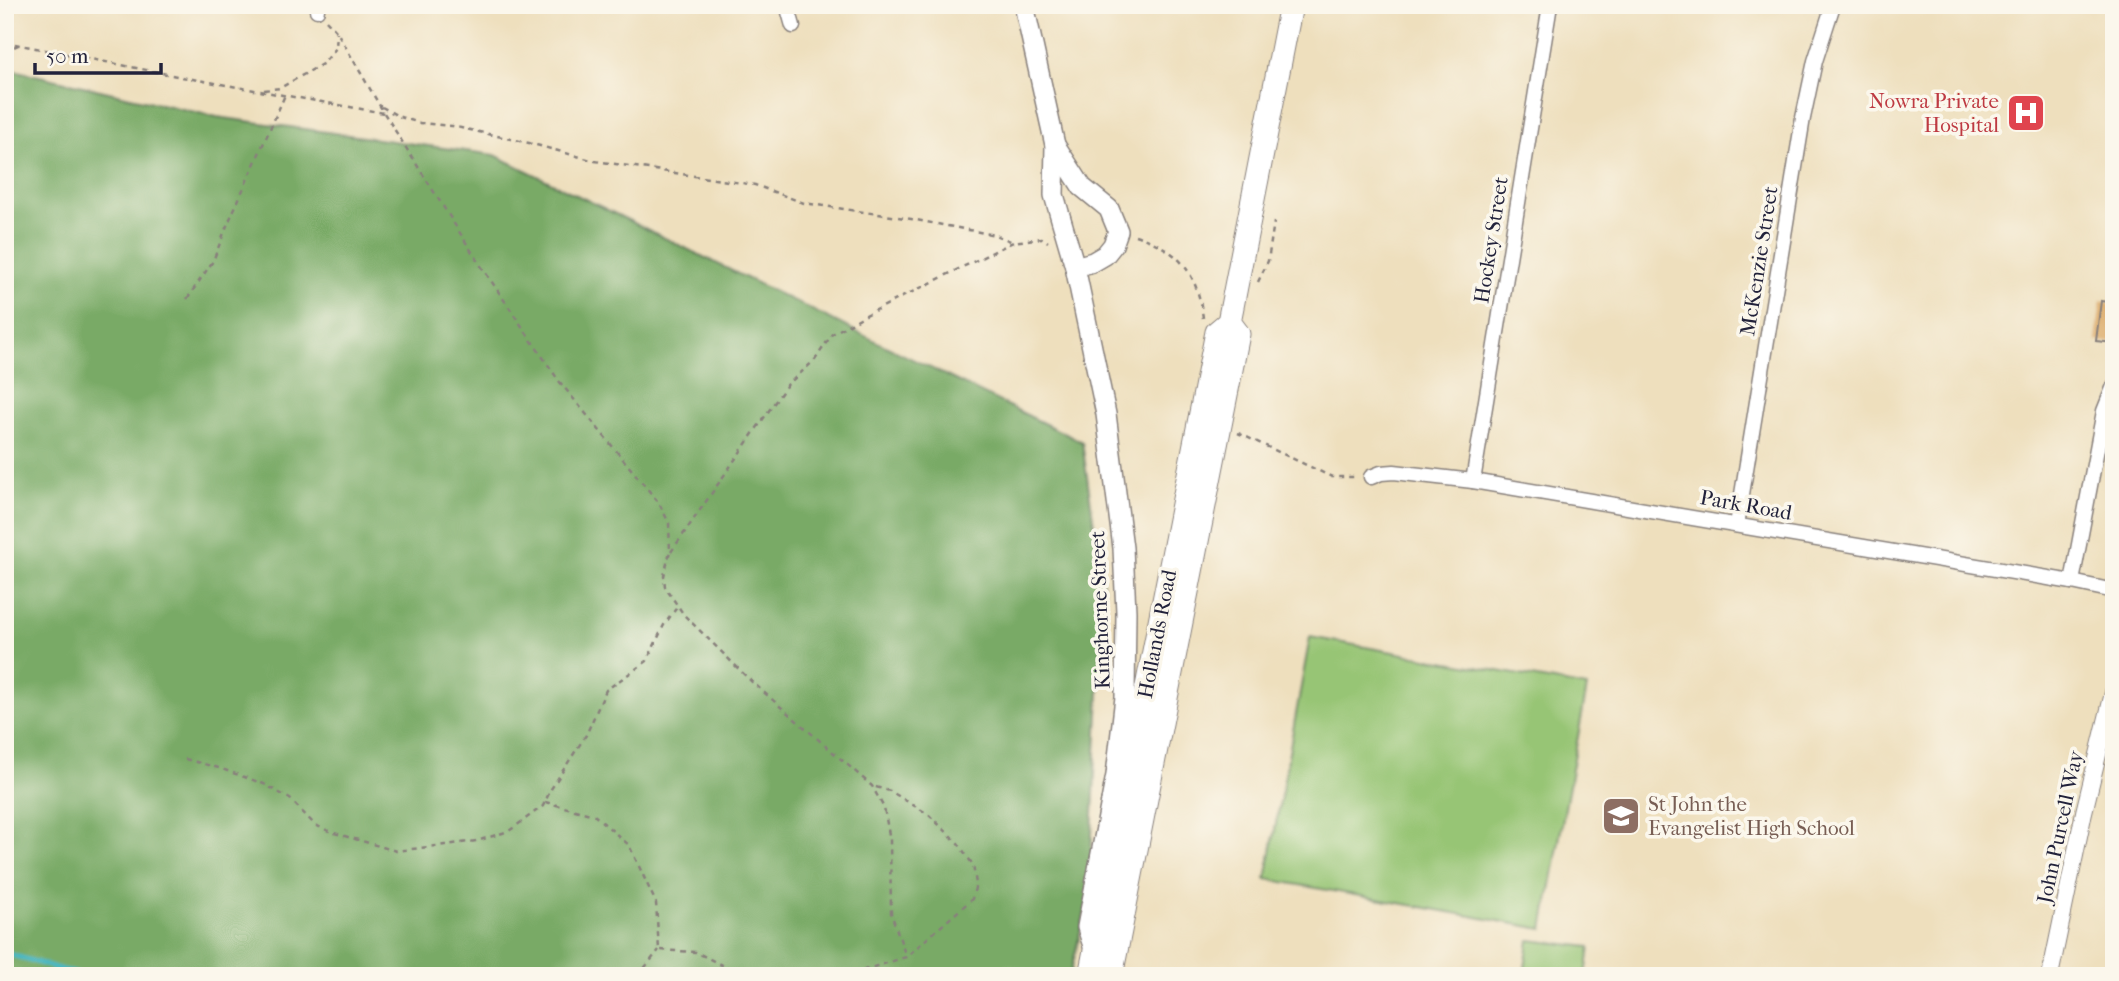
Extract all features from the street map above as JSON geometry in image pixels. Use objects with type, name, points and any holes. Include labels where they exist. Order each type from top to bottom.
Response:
[{"type":"highway","name":"Hollands Road","points":[[1090,976],[1217,332],[1230,322],[1291,5]]},
{"type":"highway","name":"Hollands Road","points":[[1111,976],[1238,334],[1230,322]]},
{"type":"main road","name":"Kinghorne Street","points":[[1024,5],[1055,145],[1054,195],[1075,267],[1094,348],[1106,414],[1123,548],[1126,612],[1125,697],[1116,775],[1087,927],[1095,952]]},
{"type":"main road","name":"Kinghorne Street","points":[[1055,145],[1082,187],[1109,209],[1118,231]]},
{"type":"main road","points":[[1075,267],[1105,255],[1113,246],[1118,231]]},
{"type":"street","points":[[787,5],[793,26]]},
{"type":"street","name":"Hockey Street","points":[[1473,481],[1550,5]]},
{"type":"street","name":"McKenzie Street","points":[[1737,525],[1803,118],[1815,61],[1833,5]]},
{"type":"street","points":[[2073,582],[2104,411],[2114,386]]},
{"type":"street","name":"Park Road","points":[[1371,477],[1394,472],[1473,481],[2114,591]]},
{"type":"street","name":"John Purcell Way","points":[[2050,976],[2084,811],[2114,689]]},
{"type":"path","points":[[317,7],[337,32],[384,113],[479,263],[559,381],[659,503],[669,523],[665,587],[684,615],[752,682],[872,786],[884,808],[890,840],[891,914],[906,957]]},
{"type":"path","points":[[258,90],[280,88],[324,63],[336,48],[337,32]]},
{"type":"path","points":[[5,42],[384,113]]},
{"type":"path","points":[[5,51],[18,45]]},
{"type":"path","points":[[187,299],[213,261],[285,95]]},
{"type":"path","points":[[380,106],[400,117],[478,131],[595,161],[755,185],[804,202],[995,235],[1013,242]]},
{"type":"path","points":[[1118,231],[1155,242],[1175,255],[1187,269],[1200,295],[1203,325]]},
{"type":"path","points":[[669,556],[786,386],[815,360],[832,334],[1013,242],[1042,238],[1051,244]]},
{"type":"path","points":[[1233,430],[1332,477],[1371,477]]},
{"type":"path","points":[[185,759],[264,784],[290,799],[314,825],[396,851],[477,841],[509,831],[543,806],[586,736],[607,690],[647,661],[664,625],[678,606]]},
{"type":"path","points":[[844,976],[906,957],[972,899],[976,884],[973,865],[958,843],[928,814],[890,791],[872,786]]},
{"type":"path","points":[[545,802],[594,815],[629,845],[656,902],[659,950],[638,976]]},
{"type":"path","points":[[659,950],[696,952],[743,976]]},
{"type":"green space","points":[[5,68],[217,117],[495,155],[1082,442],[1104,593],[1089,895],[1070,976],[5,976]]},
{"type":"green space","points":[[1310,637],[1587,687],[1543,929],[1266,879]]},
{"type":"green space","points":[[1529,940],[1590,947],[1586,976],[1524,975]]},
{"type":"building","points":[[2101,301],[2114,303],[2114,343],[2096,341]]},
{"type":"waterway","points":[[5,953],[83,976]]},
{"type":"place","name":"Nowra Private Hospital","points":[[2026,113]]},
{"type":"place","name":"St John the Evangelist High School","points":[[1621,816]]}]
